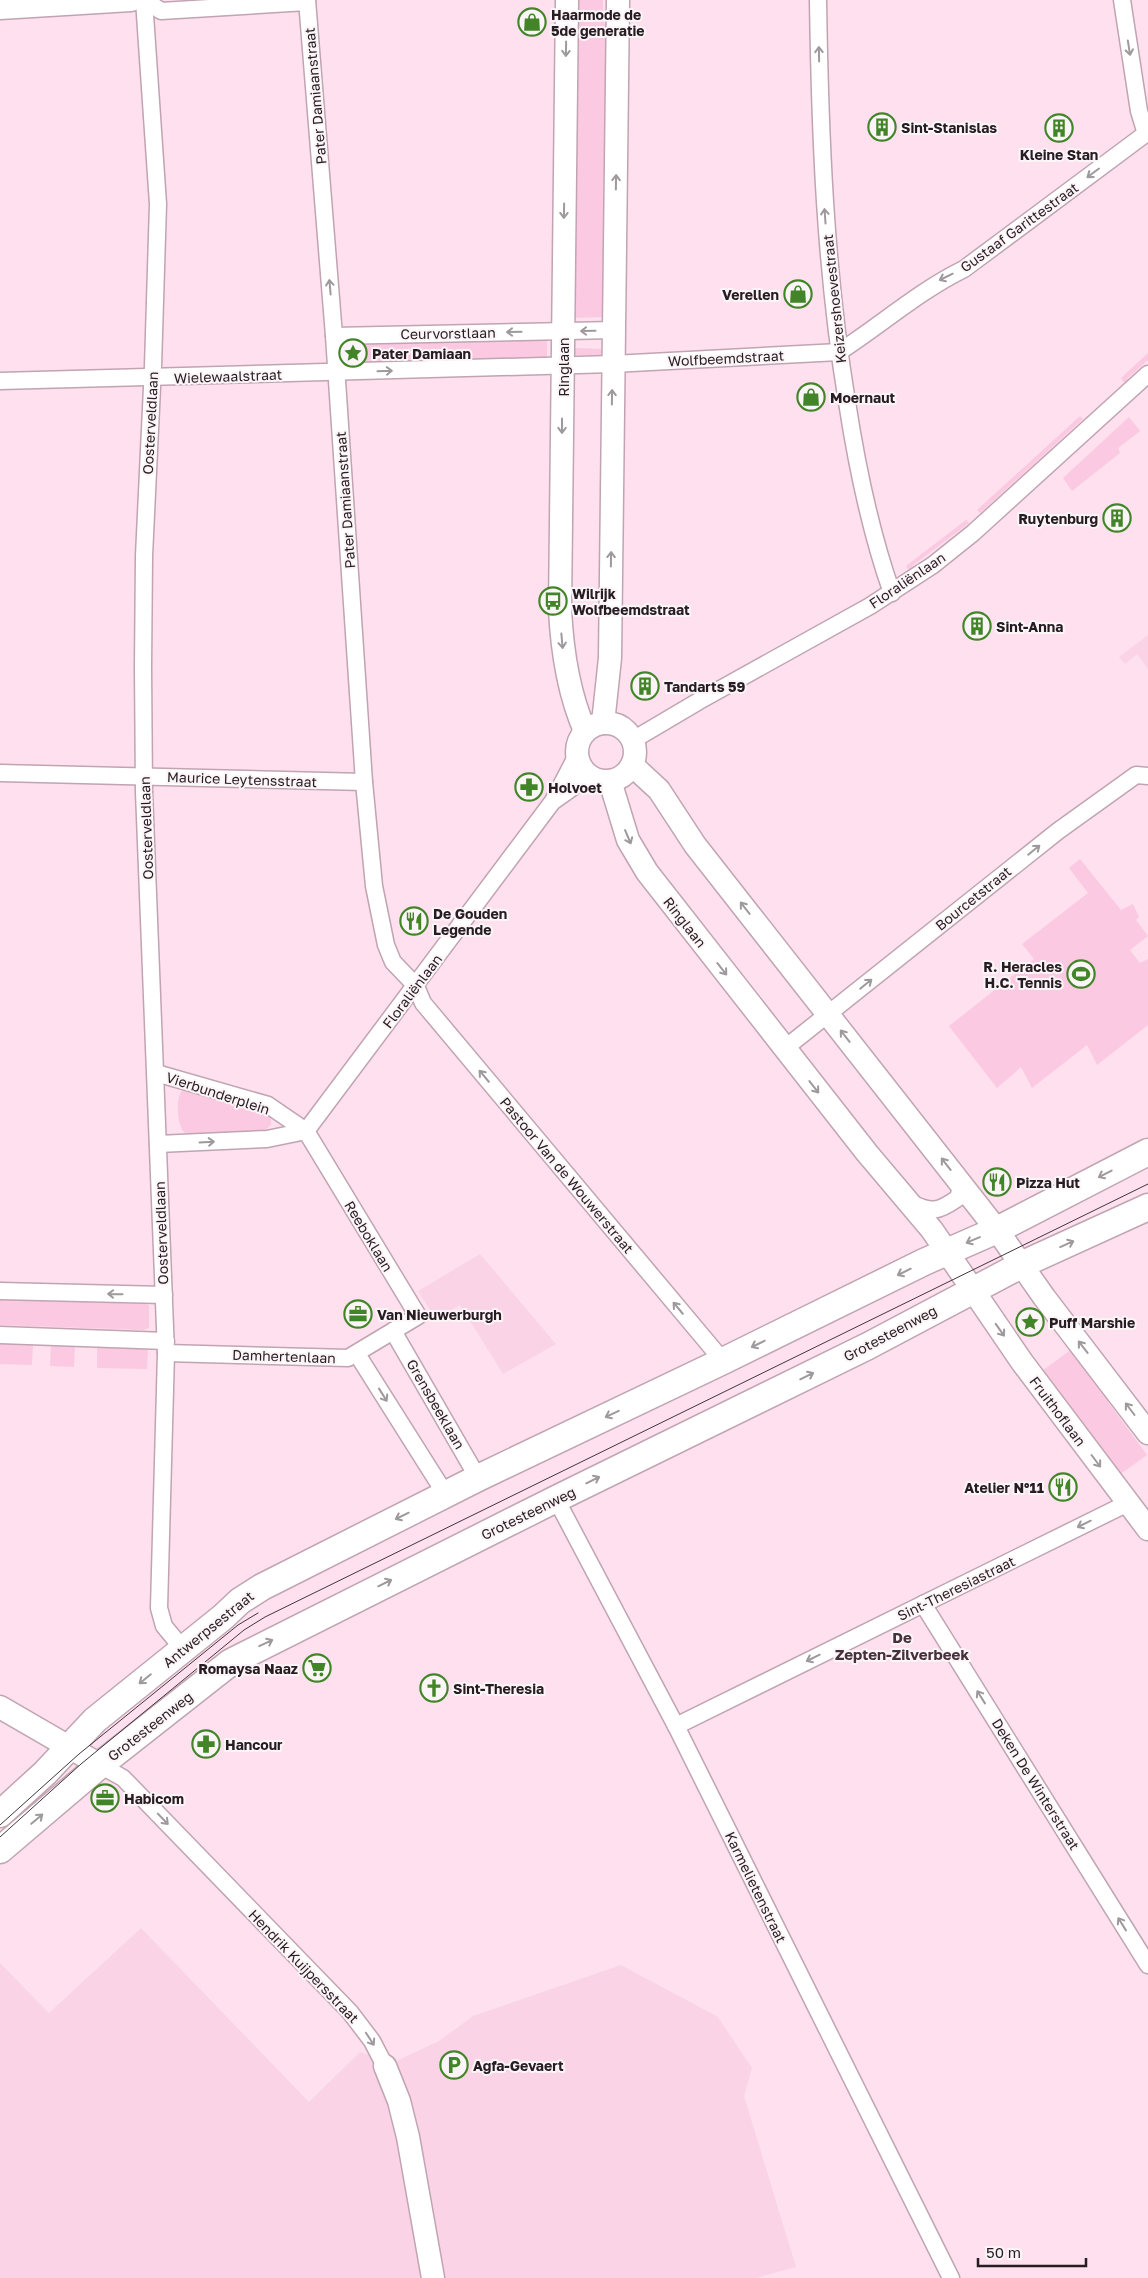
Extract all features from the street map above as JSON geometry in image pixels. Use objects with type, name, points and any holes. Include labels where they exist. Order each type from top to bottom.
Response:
[{"type":"main road","points":[[446,1495],[948,1251],[997,1230],[1148,1152]]},
{"type":"main road","points":[[1023,1264],[1148,1207]]},
{"type":"main road","name":"Grotesteenweg","points":[[100,1765],[231,1662],[556,1499],[868,1346],[1023,1264]]},
{"type":"main road","name":"Antwerpsestraat","points":[[0,1814],[58,1760],[95,1720],[240,1601],[262,1587],[446,1495]]},
{"type":"main road","points":[[0,1850],[100,1765]]},
{"type":"street","points":[[0,8],[131,0]]},
{"type":"street","points":[[145,0],[161,11],[307,1]]},
{"type":"street","name":"Oosterveldlaan","points":[[145,0],[158,204],[153,378],[144,556],[144,776],[166,1347],[159,1608],[164,1626],[183,1649]]},
{"type":"street","name":"Ringlaan","points":[[567,0],[561,623],[568,680],[574,704],[594,727]]},
{"type":"street","points":[[577,756],[579,740],[594,727],[610,658],[618,0]]},
{"type":"street","name":"Keizershoevestraat","points":[[818,0],[823,186],[827,248],[839,352],[857,466],[877,551],[892,593]]},
{"type":"street","points":[[1122,0],[1139,111],[1147,133]]},
{"type":"street","name":"Pater Damiaanstraat","points":[[307,1],[334,336],[364,782],[374,886],[386,945],[393,962],[416,986]]},
{"type":"street","name":"Gustaaf Garittestraat","points":[[839,352],[862,338],[937,282],[964,269],[1147,133]]},
{"type":"street","name":"Ceurvorstlaan","points":[[334,336],[614,330]]},
{"type":"street","name":"Wolfbeemdstraat","points":[[563,365],[839,352]]},
{"type":"street","points":[[336,372],[563,365]]},
{"type":"street","name":"Wielewaalstraat","points":[[0,381],[336,372]]},
{"type":"street","name":"Floraliënlaan","points":[[633,740],[698,701],[892,593],[933,565],[973,533],[1148,374]]},
{"type":"street","points":[[594,727],[618,725],[633,740],[634,757],[632,765],[619,778],[602,780]]},
{"type":"street","name":"Ringlaan","points":[[577,756],[582,770],[602,780],[628,840],[647,872],[784,1049],[948,1251]]},
{"type":"street","name":"Floraliënlaan","points":[[306,1132],[553,801],[577,756]]},
{"type":"street","points":[[632,765],[659,790],[695,845],[962,1184],[1023,1264],[1044,1297],[1148,1433]]},
{"type":"street","name":"Maurice Leytensstraat","points":[[0,774],[364,782]]},
{"type":"street","name":"Bourcetstraat","points":[[828,1014],[1054,834],[1136,775],[1148,776]]},
{"type":"street","name":"Floraliënlaan","points":[[553,801],[576,785],[602,780]]},
{"type":"street","name":"Pastoor Van de Wouwerstraat","points":[[416,986],[422,1003],[722,1361]]},
{"type":"street","points":[[784,1049],[828,1014]]},
{"type":"street","name":"Vierbunderplein","points":[[156,1073],[268,1105],[306,1132]]},
{"type":"street","points":[[158,1144],[267,1139],[306,1132]]},
{"type":"street","name":"Reeboklaan","points":[[306,1132],[418,1316],[393,1331]]},
{"type":"street","points":[[911,1204],[928,1211],[934,1210],[958,1198],[962,1184]]},
{"type":"street","name":"Fruithoflaan","points":[[948,1251],[1022,1362],[1148,1529]]},
{"type":"street","points":[[0,1291],[164,1296]]},
{"type":"street","name":"Damhertenlaan","points":[[0,1335],[348,1358],[393,1331]]},
{"type":"street","name":"Grensbeeklaan","points":[[393,1331],[478,1478]]},
{"type":"street","points":[[357,1354],[446,1495]]},
{"type":"street","name":"Karmelietenstraat","points":[[556,1499],[676,1726],[951,2278]]},
{"type":"street","name":"Sint-Theresiastraat","points":[[676,1726],[1128,1503]]},
{"type":"street","name":"Deken De Winterstraat","points":[[923,1604],[1148,1965]]},
{"type":"street","points":[[0,1707],[100,1765]]},
{"type":"street","name":"Hendrik Kuijpersstraat","points":[[100,1765],[124,1778],[350,2012],[372,2040],[399,2101],[408,2137],[433,2278]]},
{"type":"shaded area","points":[[575,0],[603,0],[603,21],[610,34],[605,317],[570,318]]},
{"type":"shaded area","points":[[547,337],[547,357],[352,362],[347,359],[345,354],[346,347],[351,343]]},
{"type":"shaded area","points":[[576,348],[601,349],[602,355],[573,355]]},
{"type":"shaded area","points":[[1148,353],[1148,360],[1127,379],[1130,382],[1126,385],[1121,378]]},
{"type":"shaded area","points":[[1080,416],[1083,419],[980,513],[977,510]]},
{"type":"shaded area","points":[[1129,417],[1140,431],[1118,448],[1120,453],[1072,491],[1063,478]]},
{"type":"shaded area","points":[[966,520],[969,523],[912,566],[914,569],[910,572],[906,566]]},
{"type":"shaded area","points":[[1148,635],[1148,669],[1137,654],[1125,664],[1119,657]]},
{"type":"shaded area","name":"R. Heracles H.C. Tennis","points":[[1080,859],[1121,910],[1133,904],[1139,917],[1136,920],[1148,936],[1130,950],[1140,963],[1148,959],[1148,1025],[1097,1065],[1087,1045],[1032,1088],[1021,1067],[997,1088],[949,1026],[1034,959],[1022,944],[1088,893],[1069,868]]},
{"type":"shaded area","points":[[186,1090],[268,1115],[271,1119],[271,1125],[264,1131],[186,1134],[179,1120],[178,1100],[182,1091]]},
{"type":"shaded area","points":[[480,1254],[556,1344],[503,1374],[460,1305],[436,1319],[418,1291]]},
{"type":"shaded area","points":[[0,1299],[146,1304],[149,1305],[149,1328],[143,1330],[0,1325]]},
{"type":"shaded area","points":[[0,1343],[33,1344],[32,1365],[0,1364]]},
{"type":"shaded area","points":[[51,1345],[75,1345],[74,1367],[50,1366]]},
{"type":"shaded area","points":[[97,1346],[145,1349],[148,1351],[147,1369],[97,1368]]},
{"type":"shaded area","points":[[1072,1349],[1110,1393],[1108,1402],[1147,1455],[1115,1478],[1042,1371]]},
{"type":"shaded area","points":[[141,1928],[309,2102],[360,2052],[394,2062],[439,2041],[473,2016],[621,1965],[718,2017],[752,2068],[744,2096],[796,2267],[756,2278],[0,2278],[0,1963],[49,2013]]},
{"type":"tram line","points":[[0,1837],[81,1764],[244,1630],[265,1617],[1148,1184]]},
{"type":"tram line","points":[[0,1825],[79,1754],[238,1625],[258,1613]]},
{"type":"place","name":"Haarmode de 5de generatie","points":[[532,22]]},
{"type":"place","name":"Sint-Stanislas","points":[[882,127]]},
{"type":"place","name":"Kleine Stan","points":[[1059,128]]},
{"type":"place","name":"Verellen","points":[[798,294]]},
{"type":"place","name":"Pater Damiaan","points":[[353,353]]},
{"type":"place","name":"Moernaut","points":[[811,397]]},
{"type":"place","name":"Ruytenburg","points":[[1117,518]]},
{"type":"place","name":"Wilrijk Wolfbeemdstraat","points":[[553,601]]},
{"type":"place","name":"Sint-Anna","points":[[977,626]]},
{"type":"place","name":"Tandarts 59","points":[[645,686]]},
{"type":"place","name":"Holvoet","points":[[529,787]]},
{"type":"place","name":"De Gouden Legende","points":[[414,921]]},
{"type":"place","name":"R. Heracles H.C. Tennis","points":[[1081,974]]},
{"type":"place","name":"Pizza Hut","points":[[997,1182]]},
{"type":"place","name":"Van Nieuwerburgh","points":[[358,1314]]},
{"type":"place","name":"Puff Marshie","points":[[1030,1322]]},
{"type":"place","name":"Atelier N°11","points":[[1063,1487]]},
{"type":"place","name":"Romaysa Naaz","points":[[317,1668]]},
{"type":"place","name":"Sint-Theresia","points":[[434,1688]]},
{"type":"place","name":"Hancour","points":[[206,1744]]},
{"type":"place","name":"Habicom","points":[[105,1798]]},
{"type":"place","name":"Agfa-Gevaert","points":[[454,2065]]},
{"type":"district","name":"De Zepten-Zilverbeek","points":[[902,1646]]}]
